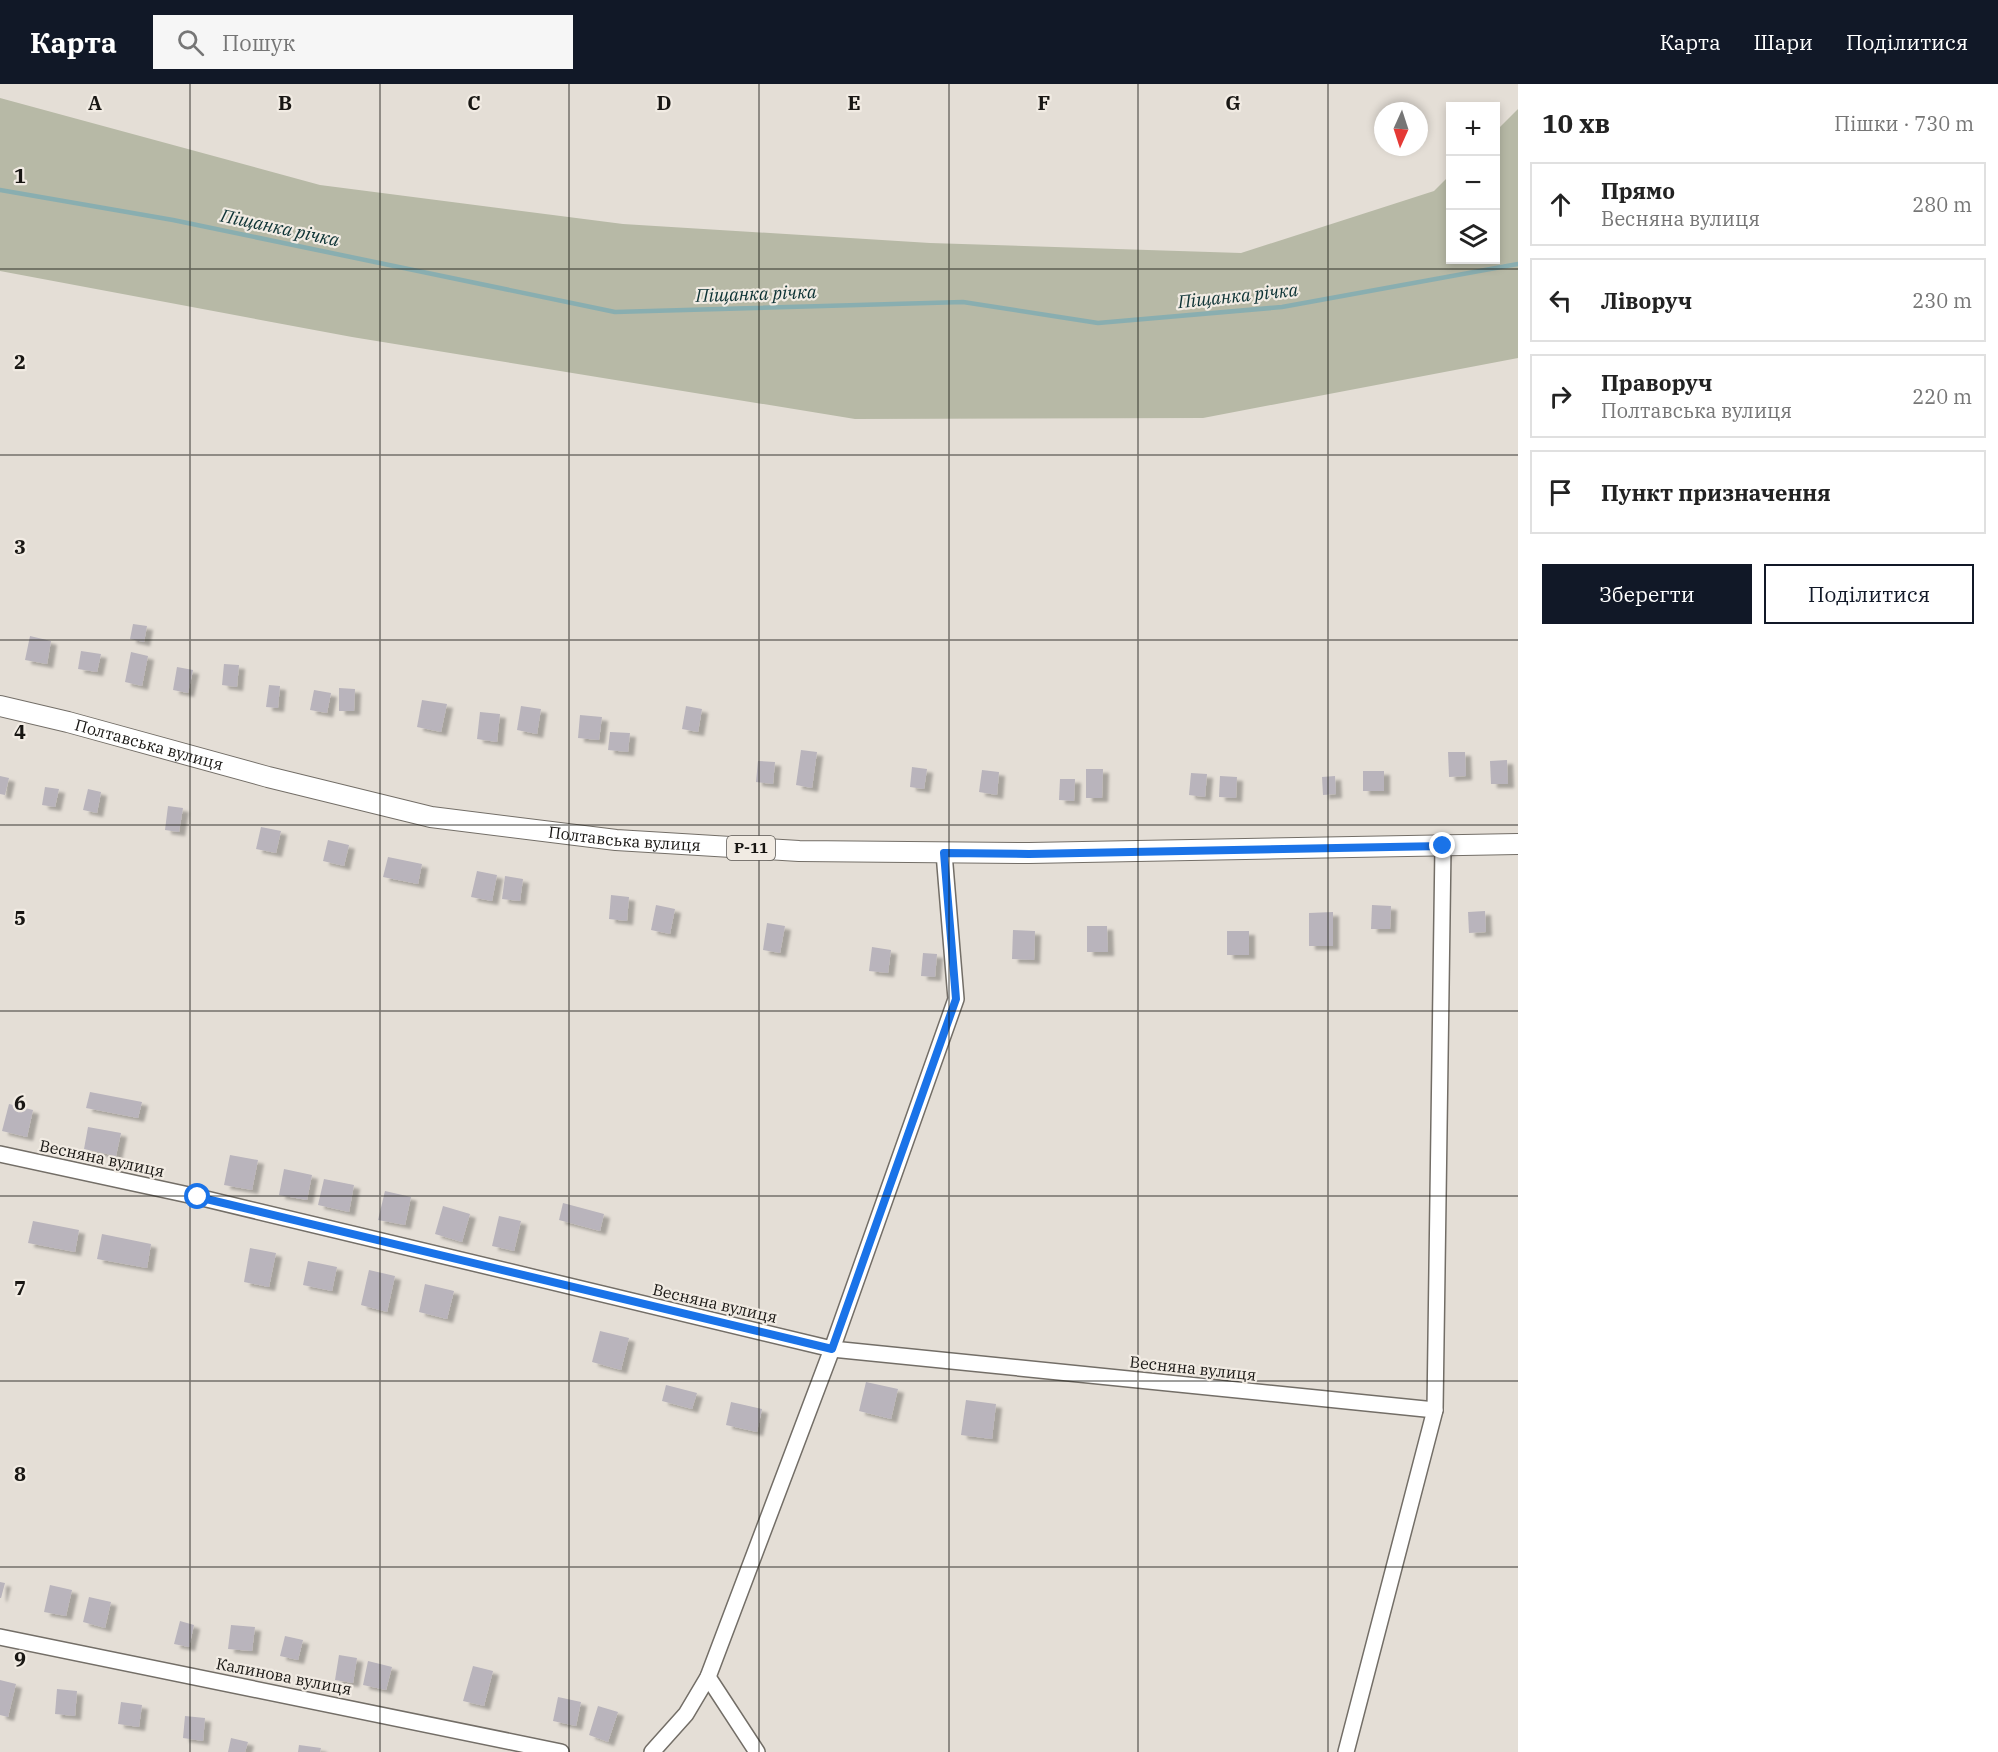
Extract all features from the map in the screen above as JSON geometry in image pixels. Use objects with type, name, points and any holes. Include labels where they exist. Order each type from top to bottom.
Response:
[{"type":"main road","name":"Полтавська вулиця","points":[[0,706],[68,722],[268,777],[431,817],[616,840],[799,851],[1029,854],[1518,844]]},
{"type":"street","points":[[1346,1752],[1435,1410],[1443,846]]},
{"type":"street","points":[[652,1752],[686,1714],[708,1677],[832,1349],[956,999],[944,853]]},
{"type":"street","name":"Весняна вулиця","points":[[0,1154],[210,1200],[832,1349],[1435,1410]]},
{"type":"street","name":"Калинова вулиця","points":[[0,1637],[561,1752]]},
{"type":"street","points":[[708,1677],[757,1752]]},
{"type":"green space","points":[[0,98],[320,185],[623,224],[930,243],[1241,253],[1434,191],[1446,179],[1446,264],[1500,264],[1500,127],[1518,109],[1518,358],[1203,418],[855,419],[352,337],[0,271]]},
{"type":"building","points":[[133,624],[147,626],[144,642],[130,639]]},
{"type":"building","points":[[30,636],[51,641],[47,664],[25,660]]},
{"type":"building","points":[[81,651],[101,654],[97,672],[78,669]]},
{"type":"building","points":[[131,652],[148,656],[142,686],[125,682]]},
{"type":"building","points":[[224,664],[239,665],[237,687],[222,685]]},
{"type":"building","points":[[177,667],[193,670],[188,693],[173,690]]},
{"type":"building","points":[[269,685],[280,686],[278,708],[266,707]]},
{"type":"building","points":[[339,688],[355,689],[354,711],[339,711]]},
{"type":"building","points":[[314,690],[331,693],[327,713],[310,710]]},
{"type":"building","points":[[422,700],[447,704],[441,732],[417,727]]},
{"type":"building","points":[[521,706],[541,709],[537,734],[517,730]]},
{"type":"building","points":[[686,706],[702,709],[698,732],[682,729]]},
{"type":"building","points":[[480,712],[500,714],[497,742],[477,739]]},
{"type":"building","points":[[580,715],[602,717],[599,740],[578,738]]},
{"type":"building","points":[[610,732],[630,733],[628,752],[608,750]]},
{"type":"building","points":[[801,750],[817,752],[812,788],[796,785]]},
{"type":"building","points":[[1448,752],[1465,752],[1466,776],[1449,777]]},
{"type":"building","points":[[1507,760],[1508,784],[1491,784],[1490,761]]},
{"type":"building","points":[[758,761],[775,762],[773,784],[756,782]]},
{"type":"building","points":[[912,767],[927,769],[924,789],[910,787]]},
{"type":"building","points":[[1086,769],[1103,769],[1102,798],[1086,798]]},
{"type":"building","points":[[982,770],[999,772],[997,795],[979,792]]},
{"type":"building","points":[[1363,771],[1384,771],[1384,791],[1363,791]]},
{"type":"building","points":[[1191,773],[1207,774],[1205,797],[1189,795]]},
{"type":"building","points":[[0,776],[9,778],[5,795],[0,794]]},
{"type":"building","points":[[1220,776],[1237,777],[1236,798],[1219,797]]},
{"type":"building","points":[[1335,776],[1336,794],[1323,795],[1322,777]]},
{"type":"building","points":[[1060,779],[1075,779],[1074,801],[1059,800]]},
{"type":"building","points":[[45,787],[59,789],[55,807],[42,805]]},
{"type":"building","points":[[88,789],[101,792],[97,813],[83,810]]},
{"type":"building","points":[[168,806],[183,808],[179,832],[165,830]]},
{"type":"building","points":[[261,827],[281,831],[276,853],[256,849]]},
{"type":"building","points":[[328,840],[349,845],[344,866],[323,861]]},
{"type":"building","points":[[388,857],[422,864],[418,884],[383,877]]},
{"type":"building","points":[[477,871],[497,875],[492,901],[471,897]]},
{"type":"building","points":[[505,876],[523,879],[520,901],[502,899]]},
{"type":"building","points":[[611,895],[629,897],[627,921],[609,919]]},
{"type":"building","points":[[656,905],[675,909],[670,934],[651,930]]},
{"type":"building","points":[[1372,905],[1391,906],[1390,929],[1371,929]]},
{"type":"building","points":[[1485,911],[1486,932],[1469,933],[1468,912]]},
{"type":"building","points":[[1333,912],[1333,946],[1309,946],[1309,913]]},
{"type":"building","points":[[767,923],[785,926],[780,953],[763,950]]},
{"type":"building","points":[[1087,926],[1107,926],[1108,952],[1087,952]]},
{"type":"building","points":[[1013,930],[1035,931],[1034,960],[1012,959]]},
{"type":"building","points":[[1227,931],[1249,931],[1249,955],[1227,955]]},
{"type":"building","points":[[872,947],[891,950],[888,973],[869,971]]},
{"type":"building","points":[[923,953],[937,954],[935,977],[921,976]]},
{"type":"building","points":[[90,1092],[142,1102],[138,1118],[86,1108]]},
{"type":"building","points":[[9,1104],[33,1110],[27,1137],[2,1131]]},
{"type":"building","points":[[88,1127],[121,1133],[116,1156],[84,1149]]},
{"type":"building","points":[[230,1155],[258,1160],[252,1190],[224,1185]]},
{"type":"building","points":[[284,1169],[312,1175],[307,1200],[279,1195]]},
{"type":"building","points":[[324,1179],[354,1185],[349,1212],[318,1205]]},
{"type":"building","points":[[385,1191],[411,1197],[405,1225],[378,1220]]},
{"type":"building","points":[[563,1203],[604,1214],[600,1231],[559,1220]]},
{"type":"building","points":[[443,1206],[470,1214],[462,1242],[435,1234]]},
{"type":"building","points":[[499,1216],[521,1221],[514,1251],[492,1246]]},
{"type":"building","points":[[33,1221],[79,1230],[75,1252],[28,1243]]},
{"type":"building","points":[[102,1234],[151,1244],[147,1268],[97,1259]]},
{"type":"building","points":[[250,1248],[276,1253],[269,1287],[244,1282]]},
{"type":"building","points":[[308,1261],[337,1267],[332,1291],[303,1285]]},
{"type":"building","points":[[369,1270],[395,1276],[387,1312],[361,1305]]},
{"type":"building","points":[[425,1284],[454,1291],[447,1319],[419,1312]]},
{"type":"building","points":[[600,1331],[629,1338],[621,1370],[592,1362]]},
{"type":"building","points":[[866,1382],[898,1389],[891,1419],[859,1411]]},
{"type":"building","points":[[666,1385],[697,1393],[692,1409],[662,1401]]},
{"type":"building","points":[[966,1400],[996,1404],[992,1439],[961,1435]]},
{"type":"building","points":[[731,1402],[762,1409],[757,1432],[726,1425]]},
{"type":"building","points":[[0,1582],[5,1583],[1,1598],[0,1598]]},
{"type":"building","points":[[50,1585],[72,1590],[66,1616],[44,1612]]},
{"type":"building","points":[[89,1597],[111,1602],[105,1628],[83,1622]]},
{"type":"building","points":[[180,1621],[194,1625],[189,1647],[174,1644]]},
{"type":"building","points":[[231,1625],[255,1627],[252,1651],[228,1649]]},
{"type":"building","points":[[285,1636],[303,1640],[298,1660],[280,1656]]},
{"type":"building","points":[[339,1655],[357,1658],[353,1683],[335,1680]]},
{"type":"building","points":[[368,1661],[392,1667],[386,1690],[363,1685]]},
{"type":"building","points":[[473,1666],[493,1671],[484,1706],[463,1701]]},
{"type":"building","points":[[0,1680],[16,1684],[8,1717],[0,1715]]},
{"type":"building","points":[[57,1689],[77,1691],[75,1716],[55,1714]]},
{"type":"building","points":[[558,1697],[581,1702],[576,1726],[553,1721]]},
{"type":"building","points":[[121,1702],[142,1705],[139,1727],[118,1724]]},
{"type":"building","points":[[598,1706],[618,1712],[608,1742],[589,1735]]},
{"type":"building","points":[[185,1716],[205,1718],[203,1741],[183,1738]]},
{"type":"building","points":[[231,1738],[248,1742],[245,1752],[228,1752]]},
{"type":"building","points":[[299,1745],[321,1748],[320,1752],[298,1752]]},
{"type":"waterway","name":"Піщанка річка","points":[[0,190],[173,220],[615,312],[963,302],[1098,323],[1282,307],[1518,264]]},
{"type":"route","points":[[198,1197],[832,1349],[956,999],[944,853],[1029,854],[1443,846]]}]
